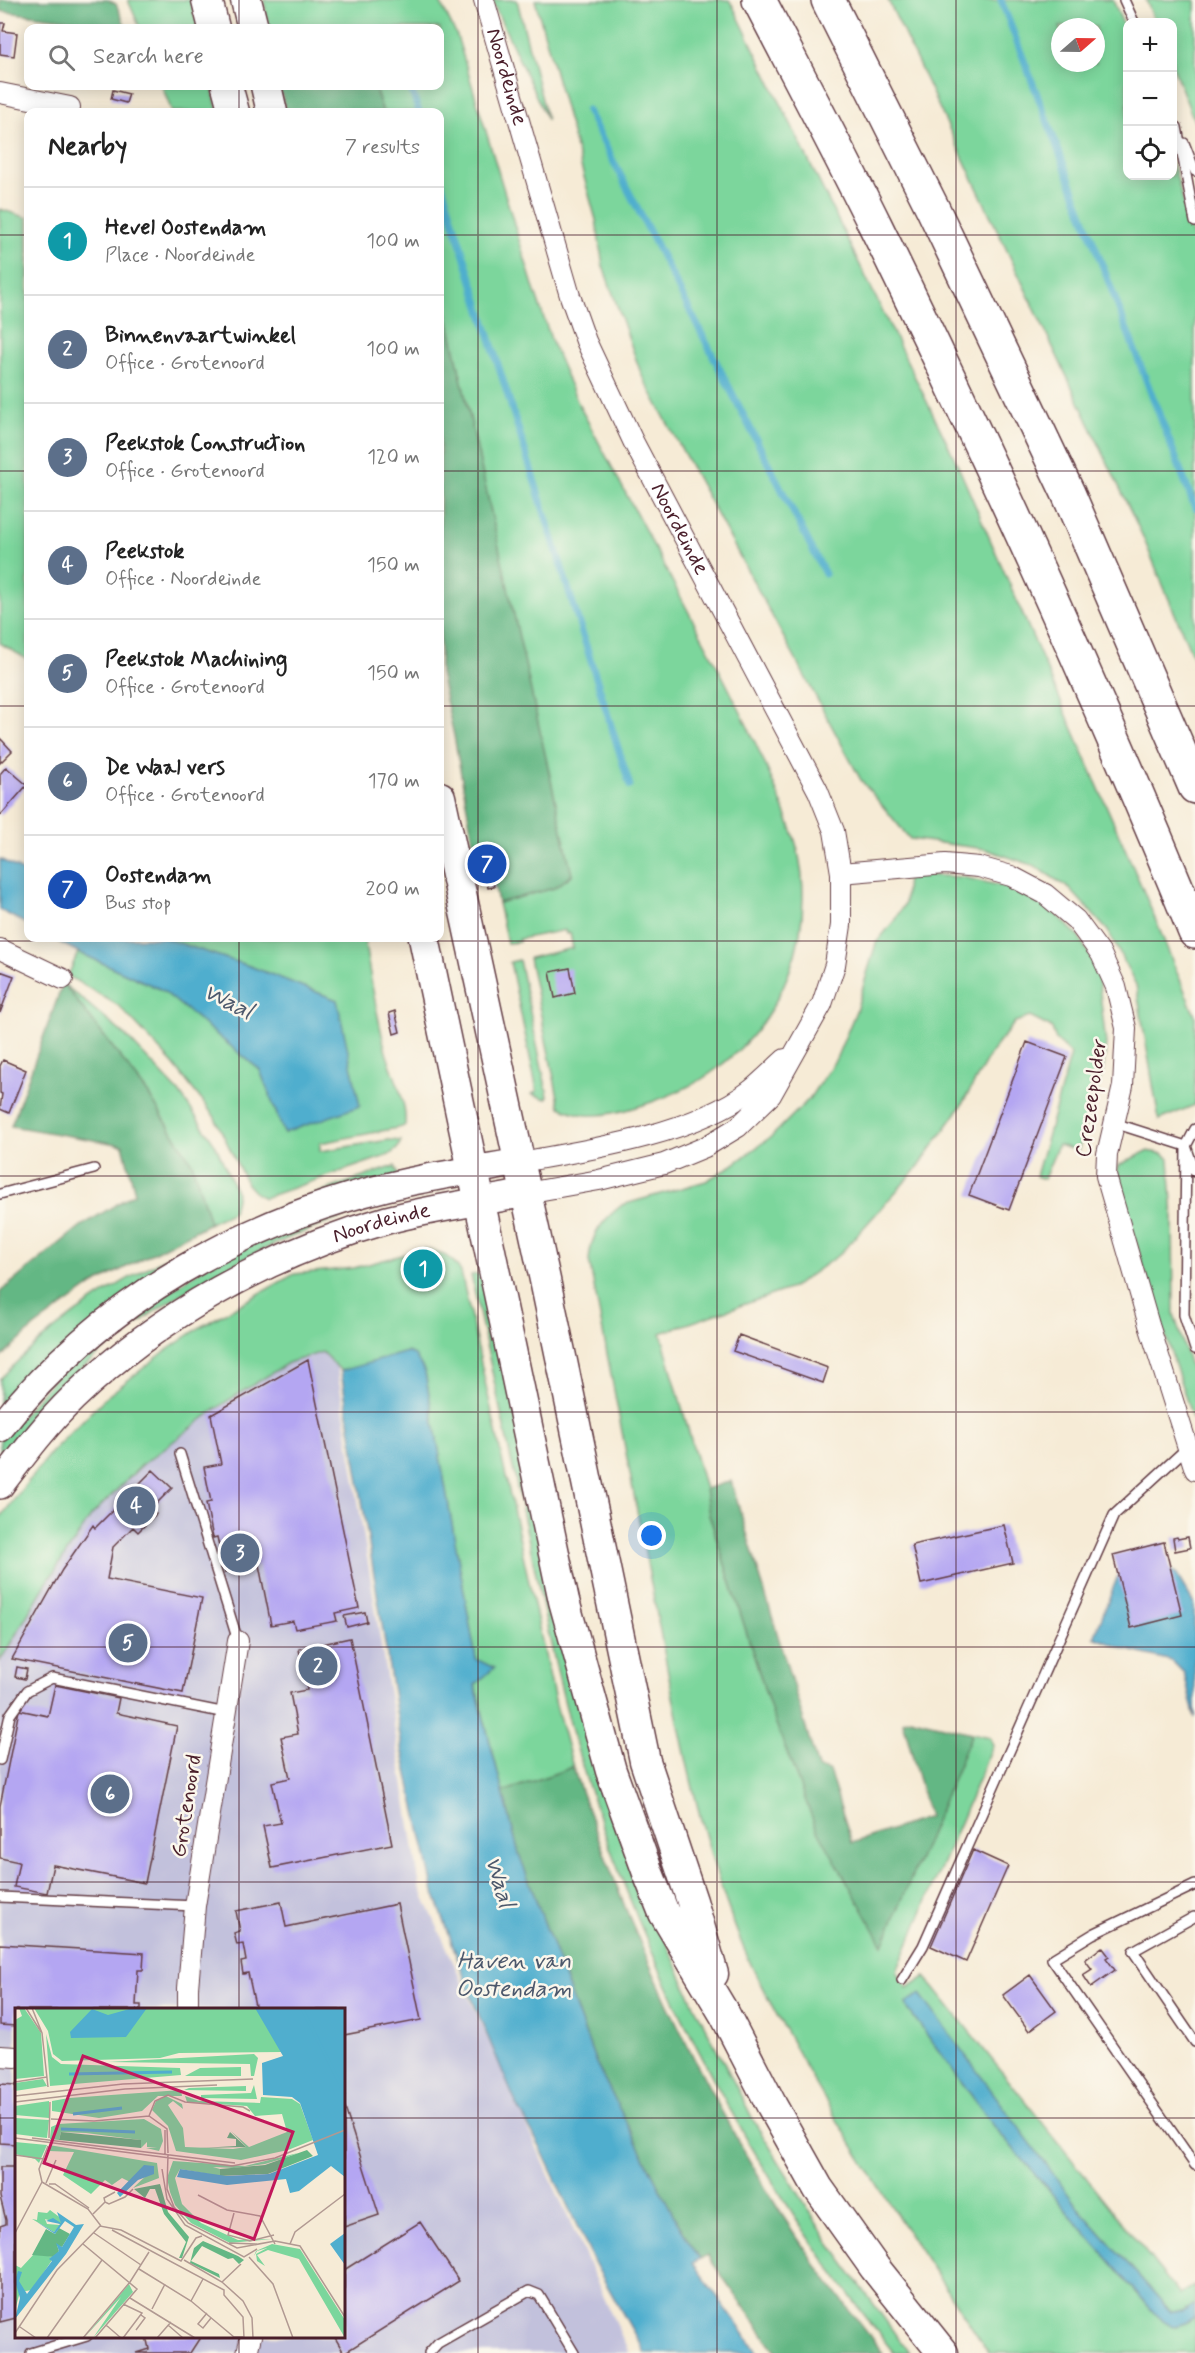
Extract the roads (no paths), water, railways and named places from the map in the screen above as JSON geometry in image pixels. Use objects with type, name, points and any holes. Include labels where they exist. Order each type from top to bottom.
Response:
[{"type":"highway","points":[[759,0],[875,225],[1021,533],[1128,768],[1195,932]]},
{"type":"highway","points":[[828,0],[932,207],[1068,493],[1195,787]]},
{"type":"main road","points":[[246,0],[252,24]]},
{"type":"main road","points":[[228,90],[233,108]]},
{"type":"main road","points":[[267,90],[271,108]]},
{"type":"main road","points":[[444,815],[520,1162],[645,1761],[692,1901],[725,2015]]},
{"type":"main road","points":[[425,942],[564,1600],[611,1771],[664,1913],[725,2015],[818,2188],[875,2268],[943,2353]]},
{"type":"main road","name":"Noordeinde","points":[[0,1428],[47,1375],[113,1317],[162,1282],[215,1251],[268,1226],[342,1201],[407,1183],[520,1162]]},
{"type":"main road","name":"Noordeinde","points":[[0,1485],[73,1399],[114,1362],[180,1313],[292,1254],[348,1233],[397,1218],[526,1193]]},
{"type":"street","name":"Noordeinde","points":[[484,0],[570,296],[586,341],[633,441],[818,791],[834,831],[842,873],[841,925],[835,965],[822,1004],[771,1095],[738,1126],[705,1148],[664,1164],[599,1180],[526,1193]]},
{"type":"street","points":[[0,93],[70,106]]},
{"type":"street","name":"Crezeepolder","points":[[842,873],[945,864],[979,867],[1011,876],[1045,894],[1076,920],[1101,954],[1116,987],[1126,1028],[1123,1086],[1107,1154],[1106,1176],[1149,1325],[1195,1470]]},
{"type":"street","points":[[0,949],[63,979]]},
{"type":"street","name":"Noordeinde","points":[[520,1162],[593,1149],[663,1132],[716,1110],[750,1091],[798,1047]]},
{"type":"street","name":"Grotenoord","points":[[189,2008],[188,1988],[195,1906],[238,1641]]},
{"type":"street","points":[[0,2056],[15,2057]]},
{"type":"street","points":[[247,2353],[251,2338]]},
{"type":"lane","points":[[1124,0],[1132,18]]},
{"type":"lane","points":[[1177,127],[1195,171]]},
{"type":"lane","points":[[1177,127],[1195,222]]},
{"type":"lane","points":[[1114,1123],[1186,1146]]},
{"type":"lane","points":[[1195,1129],[1186,1146],[1184,1315],[1195,1349]]},
{"type":"lane","points":[[1186,1146],[1195,1172]]},
{"type":"lane","points":[[0,1194],[94,1169]]},
{"type":"lane","points":[[902,1980],[923,1946],[1114,1515],[1188,1447]]},
{"type":"lane","name":"Grotenoord","points":[[180,1454],[238,1641]]},
{"type":"lane","points":[[0,1760],[10,1715],[27,1691],[51,1678],[226,1713]]},
{"type":"lane","points":[[1195,1885],[1093,1934],[1052,1959],[1195,2165]]},
{"type":"lane","points":[[0,1897],[195,1906]]},
{"type":"lane","points":[[1195,1918],[1133,1951],[1195,2042]]},
{"type":"lane","points":[[429,2353],[438,2343],[529,2291],[539,2295],[574,2353]]},
{"type":"lane","points":[[32,2353],[84,2338]]},
{"type":"water","points":[[0,859],[24,872],[24,923],[0,910]]},
{"type":"water","name":"Waal","points":[[59,942],[176,942],[252,967],[337,1000],[360,1106],[284,1133],[260,1070],[162,990]]},
{"type":"water","name":"Haven van Oostendam","points":[[407,1352],[415,1355],[425,1372],[476,1659],[494,1668],[475,1685],[519,1854],[596,2063],[677,2222],[700,2259],[693,2263],[758,2353],[645,2353],[595,2264],[541,2149],[515,2101],[472,1999],[434,1892],[402,1748],[341,1371]]},
{"type":"water","points":[[1156,1559],[1177,1575],[1194,1604],[1195,1718],[1184,1673],[1172,1661],[1124,1649],[1094,1637],[1119,1573]]},
{"type":"water","points":[[920,1994],[1080,2210],[1171,2312],[1182,2312],[1195,2304],[1195,2317],[1175,2326],[1166,2323],[1156,2315],[994,2126],[908,2009],[906,2003]]},
{"type":"waterway","points":[[1001,0],[1195,508]]},
{"type":"waterway","points":[[411,90],[418,108]]},
{"type":"waterway","points":[[587,110],[825,574]]},
{"type":"waterway","points":[[444,192],[630,786]]},
{"type":"place","name":"Oostendam","points":[[487,864]]},
{"type":"place","name":"Hevel Oostendam","points":[[423,1269]]},
{"type":"place","name":"Peekstok","points":[[136,1506]]},
{"type":"place","name":"Peekstok Construction","points":[[240,1553]]},
{"type":"place","name":"Peekstok Machining","points":[[128,1643]]},
{"type":"place","name":"Binnenvaartwinkel","points":[[318,1666]]},
{"type":"place","name":"De Waal vers","points":[[110,1794]]}]
